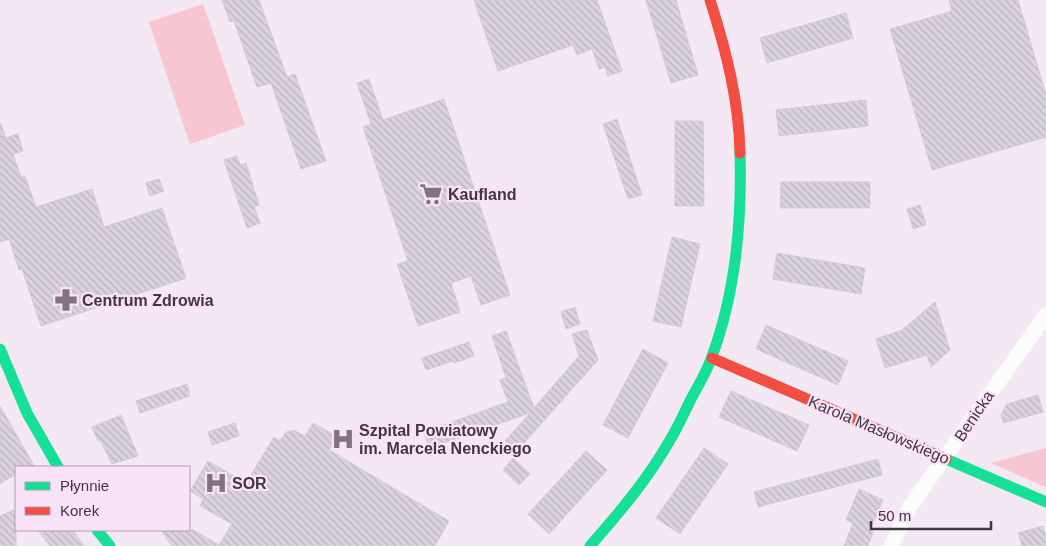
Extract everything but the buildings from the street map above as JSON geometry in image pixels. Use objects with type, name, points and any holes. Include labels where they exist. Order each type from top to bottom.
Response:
[{"type":"street","points":[[590,546],[624,508],[670,440],[712,358],[732,279],[738,230],[742,166],[739,127],[732,77],[710,0]]},
{"type":"street","name":"Benicka","points":[[891,546],[911,505],[1046,315]]},
{"type":"street","points":[[0,350],[27,414],[57,466]]},
{"type":"street","name":"Karola Masłowskiego","points":[[712,358],[1046,502]]},
{"type":"street","points":[[98,531],[110,546]]},
{"type":"shaded area","points":[[203,4],[245,125],[190,144],[149,22]]},
{"type":"shaded area","points":[[1046,448],[1046,487],[991,463]]},
{"type":"traffic: fast","points":[[590,546],[633,495],[652,468],[678,425],[711,359],[720,334],[736,257],[740,205],[740,153]]},
{"type":"traffic: fast","points":[[0,349],[27,413],[57,466]]},
{"type":"traffic: fast","points":[[946,459],[1046,502]]},
{"type":"traffic: fast","points":[[98,531],[110,546]]},
{"type":"traffic: jam","points":[[710,0],[731,76],[737,114],[740,153]]},
{"type":"traffic: jam","points":[[712,358],[946,459]]},
{"type":"place","name":"Kaufland","points":[[431,194]]},
{"type":"place","name":"Centrum Zdrowia","points":[[66,300]]},
{"type":"place","name":"Szpital Powiatowy im. Marcela Nenckiego","points":[[343,439]]},
{"type":"place","name":"SOR","points":[[216,483]]}]
